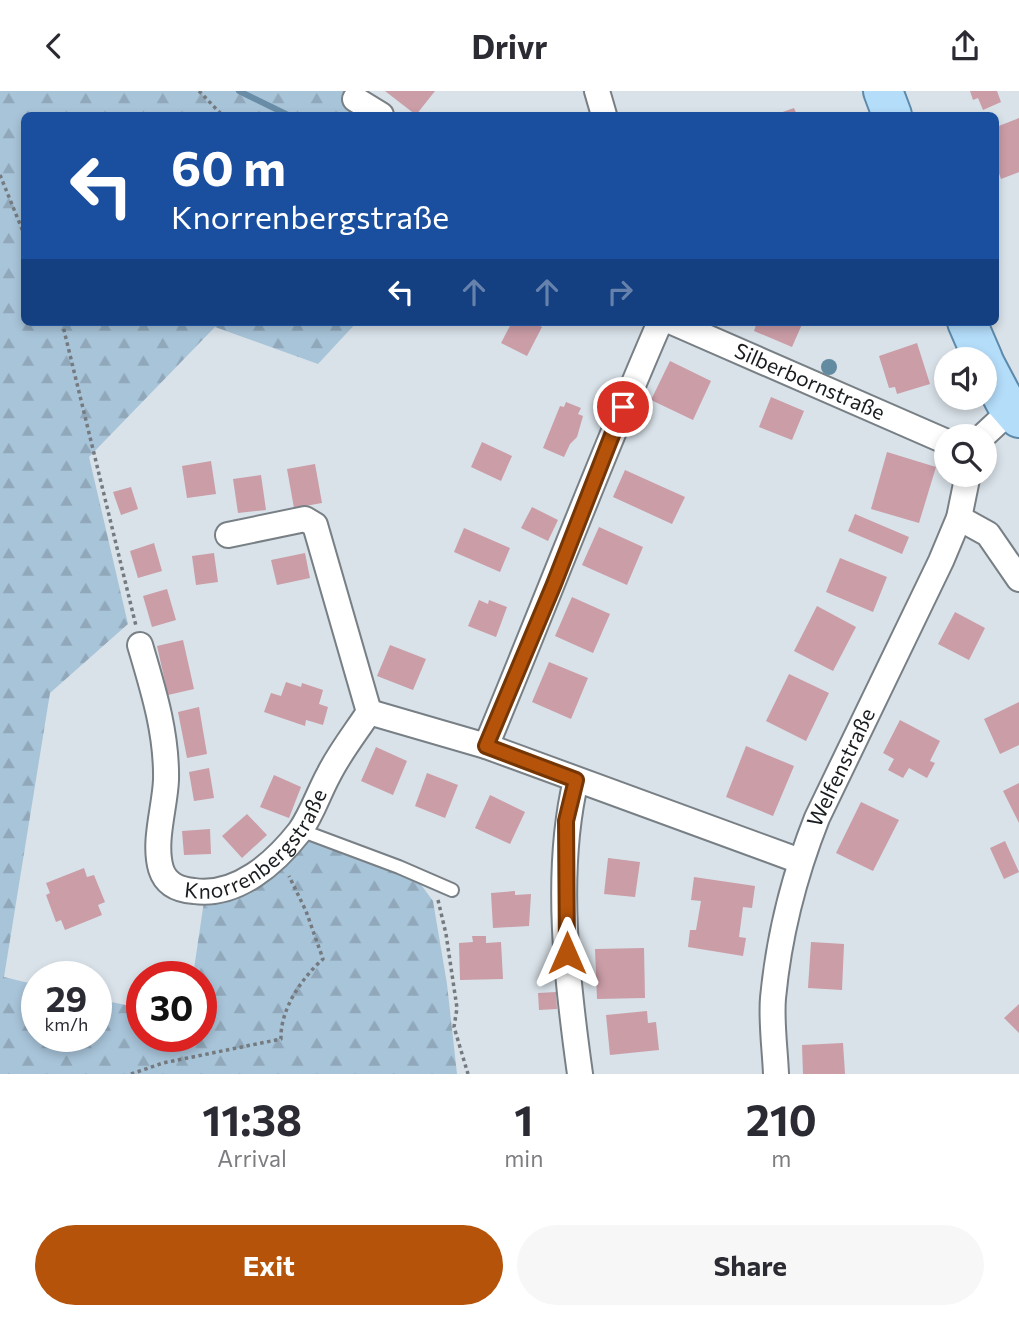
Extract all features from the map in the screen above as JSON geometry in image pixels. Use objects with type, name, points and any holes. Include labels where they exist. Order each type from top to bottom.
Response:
[{"type":"main road","points":[[883,91],[891,112]]},
{"type":"main road","points":[[969,326],[978,347]]},
{"type":"main road","points":[[997,383],[1015,414]]},
{"type":"street","points":[[597,91],[603,112]]},
{"type":"street","points":[[355,99],[376,112]]},
{"type":"street","points":[[486,746],[554,584],[614,428],[658,326]]},
{"type":"street","name":"Silberbornstraße","points":[[680,326],[934,436]]},
{"type":"street","points":[[997,426],[1015,414]]},
{"type":"street","name":"Welfenstraße","points":[[776,1074],[773,999],[784,919],[800,861],[817,818],[941,561],[959,518],[965,487]]},
{"type":"street","points":[[959,518],[988,534],[1019,579]]},
{"type":"street","points":[[229,535],[305,519],[315,525],[369,712],[486,746],[800,861]]},
{"type":"street","name":"Knorrenbergstraße","points":[[141,645],[161,718],[166,779],[160,847],[162,870],[170,883],[181,890],[205,893],[240,885],[268,863],[300,830],[329,772],[369,712]]},
{"type":"street","points":[[576,780],[566,821],[567,980],[580,1074]]},
{"type":"lane","points":[[300,830],[452,890]]},
{"type":"path","points":[[199,91],[219,112]]},
{"type":"path","points":[[0,175],[21,227]]},
{"type":"path","points":[[63,326],[141,645]]},
{"type":"path","points":[[131,1074],[163,1063],[281,1039],[280,1021],[309,972],[323,959],[306,911],[288,875]]},
{"type":"path","points":[[423,878],[438,900],[446,934],[457,1008],[454,1027],[468,1074]]},
{"type":"green space","points":[[0,91],[355,91],[384,112],[21,112],[21,326],[353,326],[318,364],[215,327],[89,457],[128,624],[50,693],[4,977],[21,981],[21,1052],[112,1052],[112,1002],[126,1005],[126,1052],[217,1052],[217,961],[195,961],[204,901],[305,837],[419,882],[433,901],[447,984],[457,1074],[0,1074]]},
{"type":"building","points":[[385,91],[435,91],[418,112],[412,112]]},
{"type":"building","points":[[970,91],[997,91],[1001,102],[983,110],[978,98],[973,100]]},
{"type":"building","points":[[1019,118],[1019,172],[1001,179],[999,173],[999,126]]},
{"type":"building","points":[[510,326],[542,327],[527,356],[501,343]]},
{"type":"building","points":[[756,326],[801,326],[792,347],[754,331]]},
{"type":"building","points":[[917,343],[930,384],[897,394],[895,387],[889,388],[879,356]]},
{"type":"building","points":[[670,361],[711,381],[693,420],[651,400]]},
{"type":"building","points":[[771,397],[804,411],[792,440],[759,427]]},
{"type":"building","points":[[566,402],[581,408],[578,414],[583,416],[577,437],[564,457],[543,448],[560,406],[564,407]]},
{"type":"building","points":[[482,442],[512,456],[501,481],[471,467]]},
{"type":"building","points":[[887,452],[934,466],[919,523],[871,509]]},
{"type":"building","points":[[211,461],[216,494],[187,498],[182,466]]},
{"type":"building","points":[[315,464],[322,503],[294,508],[287,469]]},
{"type":"building","points":[[625,470],[685,497],[672,524],[613,497]]},
{"type":"building","points":[[261,475],[266,510],[238,513],[233,479]]},
{"type":"building","points":[[131,487],[138,509],[121,515],[113,492]]},
{"type":"building","points":[[532,507],[558,520],[548,541],[521,528]]},
{"type":"building","points":[[855,514],[909,537],[902,554],[848,531]]},
{"type":"building","points":[[599,527],[643,547],[627,585],[582,565]]},
{"type":"building","points":[[464,528],[510,548],[500,572],[454,552]]},
{"type":"building","points":[[154,543],[162,571],[138,578],[130,551]]},
{"type":"building","points":[[214,553],[218,582],[196,585],[192,556]]},
{"type":"building","points":[[305,553],[310,578],[277,585],[271,560]]},
{"type":"building","points":[[840,558],[887,577],[873,612],[826,592]]},
{"type":"building","points":[[167,589],[176,620],[152,627],[143,596]]},
{"type":"building","points":[[572,597],[610,614],[593,653],[555,636]]},
{"type":"building","points":[[479,600],[488,604],[489,600],[507,607],[496,637],[468,626]]},
{"type":"building","points":[[817,606],[856,627],[833,671],[794,651]]},
{"type":"building","points":[[955,612],[985,628],[969,660],[938,644]]},
{"type":"building","points":[[183,640],[194,689],[168,695],[157,646]]},
{"type":"building","points":[[390,645],[426,659],[413,690],[377,676]]},
{"type":"building","points":[[549,662],[588,678],[571,719],[532,702]]},
{"type":"building","points":[[789,674],[829,693],[806,741],[766,721]]},
{"type":"building","points":[[286,682],[301,687],[302,683],[323,690],[319,704],[328,707],[323,725],[306,720],[305,726],[264,712],[271,693],[281,696]]},
{"type":"building","points":[[1019,702],[1019,745],[1000,754],[984,719]]},
{"type":"building","points":[[199,707],[207,754],[187,758],[178,712]]},
{"type":"building","points":[[900,720],[940,741],[930,761],[935,763],[927,778],[909,768],[903,778],[888,770],[894,759],[883,753]]},
{"type":"building","points":[[746,746],[794,766],[773,816],[726,797]]},
{"type":"building","points":[[376,747],[407,761],[393,795],[361,781]]},
{"type":"building","points":[[209,768],[214,798],[194,801],[189,772]]},
{"type":"building","points":[[427,773],[458,785],[445,818],[415,806]]},
{"type":"building","points":[[274,775],[301,787],[289,818],[260,807]]},
{"type":"building","points":[[1019,783],[1019,823],[1003,791]]},
{"type":"building","points":[[490,795],[525,812],[510,844],[475,828]]},
{"type":"building","points":[[861,802],[899,820],[873,871],[836,853]]},
{"type":"building","points":[[247,814],[267,835],[242,858],[222,836]]},
{"type":"building","points":[[210,829],[211,854],[184,855],[182,831]]},
{"type":"building","points":[[1005,841],[1019,872],[1004,879],[990,848]]},
{"type":"building","points":[[608,858],[640,862],[635,897],[604,894]]},
{"type":"building","points":[[84,868],[87,877],[94,875],[105,902],[98,905],[102,915],[65,930],[61,920],[56,922],[46,895],[50,893],[46,883]]},
{"type":"building","points":[[694,877],[755,886],[752,908],[743,907],[739,937],[746,938],[743,956],[688,947],[690,930],[696,930],[701,901],[691,900]]},
{"type":"building","points":[[515,891],[515,895],[531,894],[529,926],[493,928],[491,893]]},
{"type":"building","points":[[472,936],[486,936],[486,943],[501,942],[503,979],[460,980],[459,943],[473,942]]},
{"type":"building","points":[[811,942],[844,944],[842,990],[808,988]]},
{"type":"building","points":[[644,948],[645,998],[597,999],[595,949]]},
{"type":"building","points":[[556,992],[557,1009],[539,1010],[538,993]]},
{"type":"building","points":[[1019,1004],[1019,1033],[1004,1018]]},
{"type":"building","points":[[647,1011],[648,1023],[656,1022],[659,1050],[610,1055],[606,1015]]},
{"type":"building","points":[[843,1043],[845,1074],[803,1074],[802,1045]]},
{"type":"waterway","points":[[239,91],[282,112]]},
{"type":"route","points":[[567,953],[566,821],[576,780],[486,746],[554,584],[623,407]]}]
